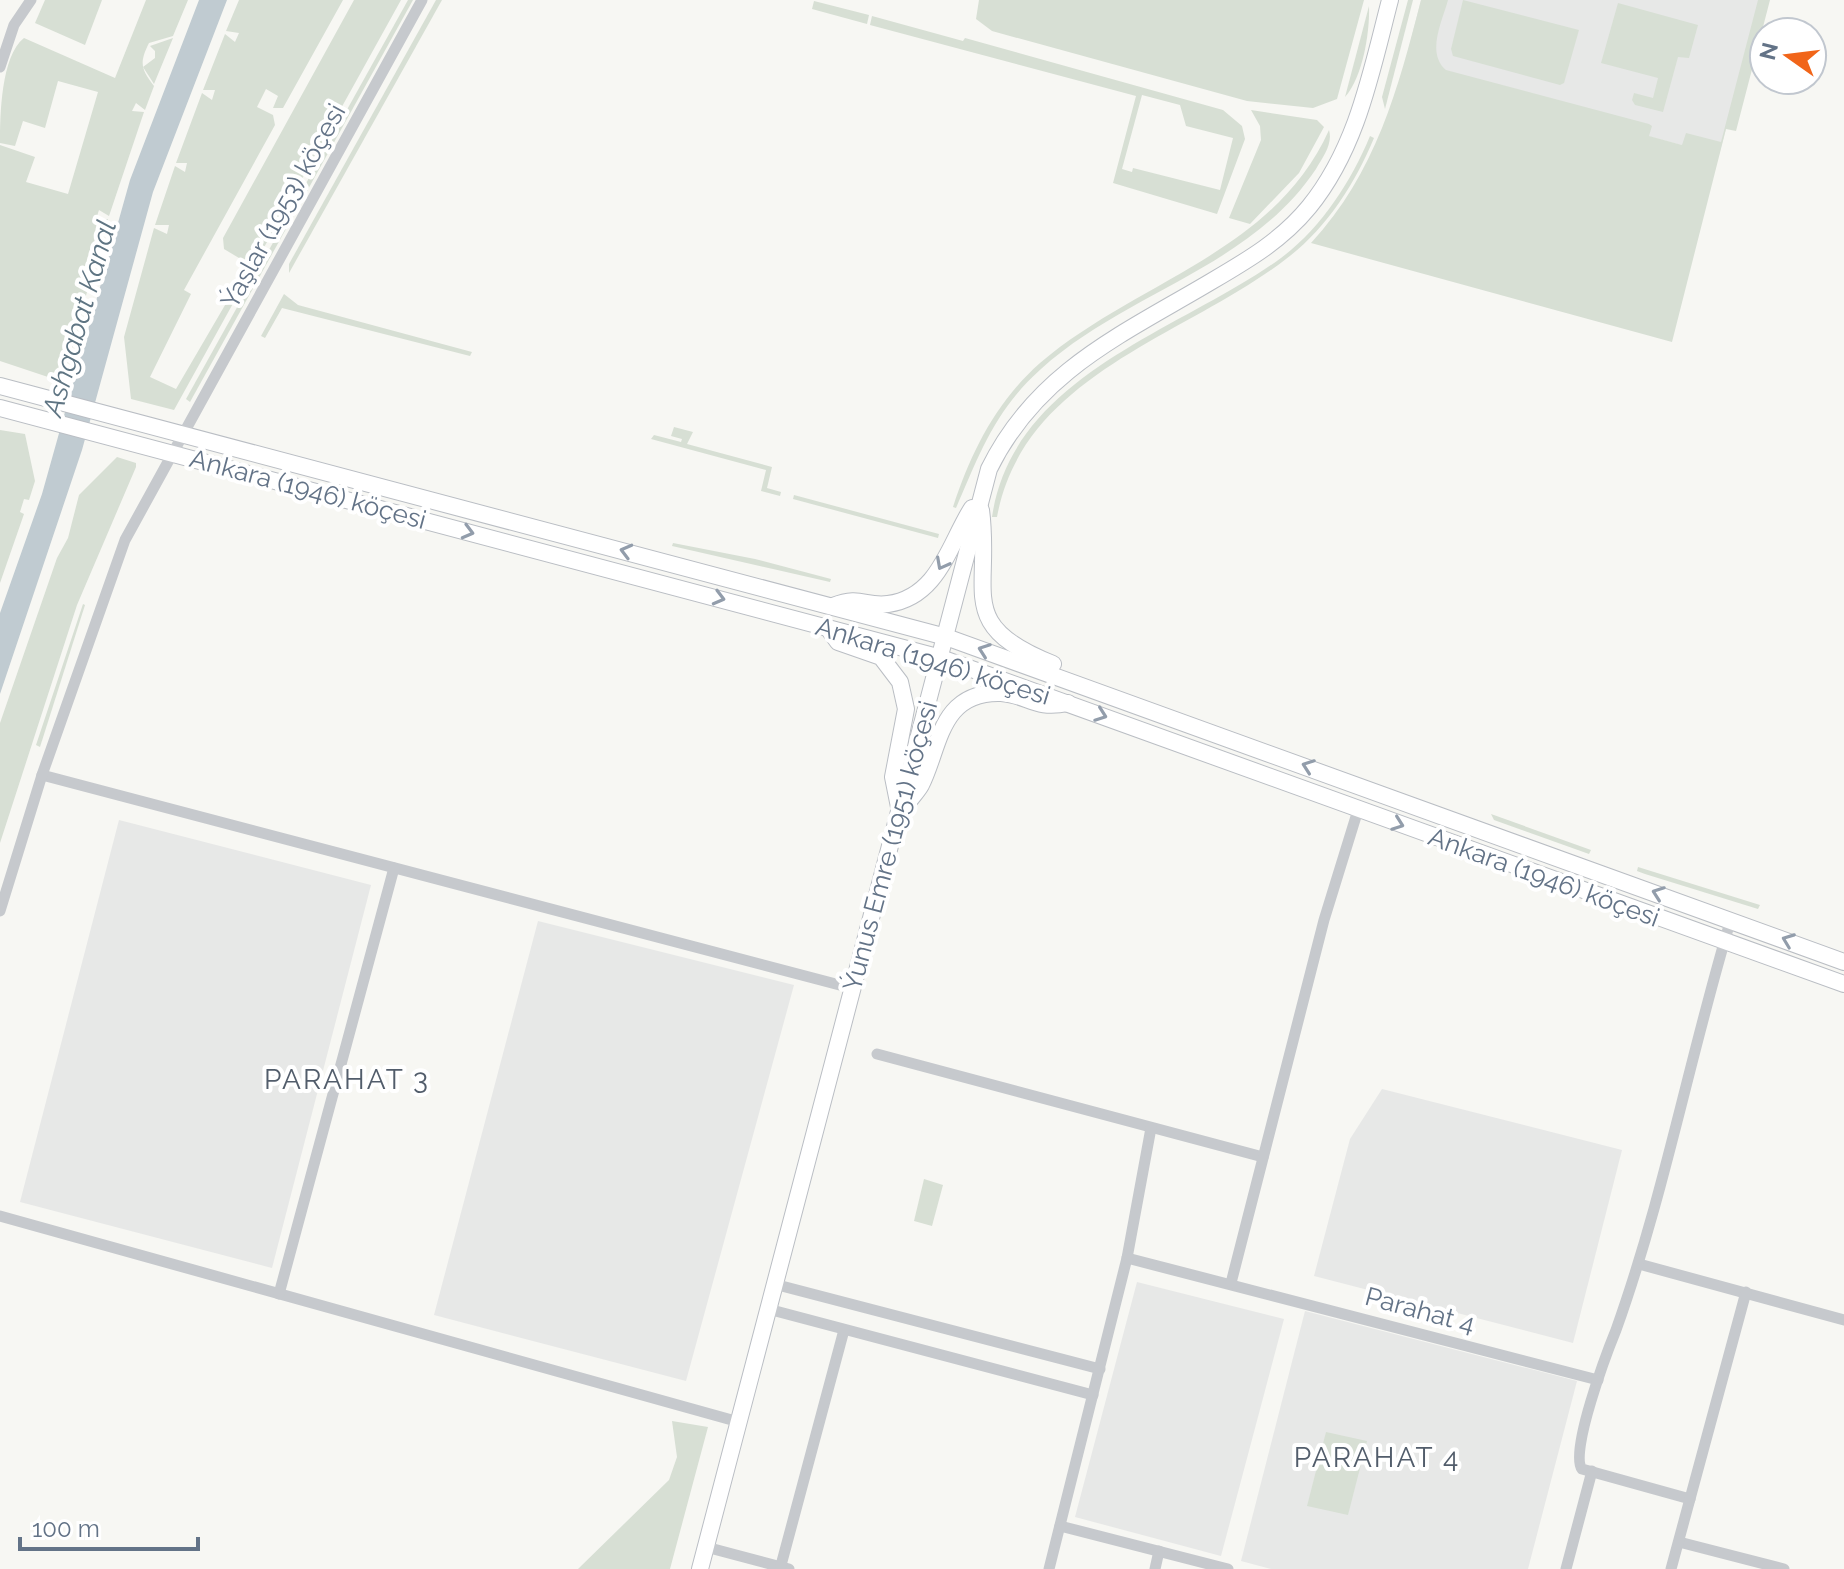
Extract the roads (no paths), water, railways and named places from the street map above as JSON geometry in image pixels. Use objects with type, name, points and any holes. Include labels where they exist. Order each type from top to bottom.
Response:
[{"type":"main road","name":"Ýunus Emre (1951) köçesi","points":[[700,1569],[851,988],[941,658],[979,496],[1008,434],[1051,382],[1100,348],[1262,251],[1307,210],[1335,170],[1352,135],[1390,0]]},
{"type":"main road","name":"Ankara (1946) köçesi","points":[[0,386],[946,637],[1844,962]]},
{"type":"main road","name":"Ankara (1946) köçesi","points":[[0,408],[941,658],[1844,984]]},
{"type":"main road","points":[[833,606],[853,598],[887,604],[918,593],[939,572],[955,534],[979,496]]},
{"type":"main road","points":[[979,496],[986,545],[979,587],[987,615],[1011,646],[1059,666],[1075,683]]},
{"type":"main road","points":[[827,627],[838,642],[881,657],[900,682],[905,699],[905,724],[893,777],[900,813]]},
{"type":"main road","points":[[900,813],[921,785],[940,730],[962,705],[976,697],[998,693],[1046,708],[1068,703]]},
{"type":"street","points":[[0,67],[14,25],[31,0]]},
{"type":"street","name":"Ýaşlar (1953) köçesi","points":[[173,453],[422,0]]},
{"type":"street","points":[[0,911],[42,775],[125,540],[173,453]]},
{"type":"street","points":[[42,775],[851,988]]},
{"type":"street","points":[[1231,1283],[1324,920],[1358,810]]},
{"type":"street","points":[[279,1294],[394,868]]},
{"type":"street","points":[[1690,1499],[1592,1471],[1579,1466],[1578,1456],[1598,1380],[1639,1264],[1731,919]]},
{"type":"street","points":[[877,1054],[1263,1157]]},
{"type":"street","points":[[1049,1569],[1127,1258],[1151,1128]]},
{"type":"street","points":[[0,1216],[739,1422]]},
{"type":"street","name":"Parahat 4","points":[[1127,1258],[1598,1380]]},
{"type":"street","points":[[1639,1264],[1844,1320]]},
{"type":"street","points":[[774,1284],[1100,1369]]},
{"type":"street","points":[[1671,1569],[1746,1292]]},
{"type":"street","points":[[768,1309],[1093,1395]]},
{"type":"street","points":[[706,1547],[783,1568],[844,1330]]},
{"type":"street","points":[[1566,1569],[1592,1471]]},
{"type":"street","points":[[1060,1526],[1228,1569]]},
{"type":"street","points":[[1679,1542],[1784,1569]]},
{"type":"street","points":[[1155,1569],[1159,1551]]},
{"type":"district","name":"PARAHAT 3","points":[[347,1079]]},
{"type":"district","name":"PARAHAT 4","points":[[1377,1457]]},
{"type":"water label","name":"Ashgabat Kanal","points":[[79,318]]}]
